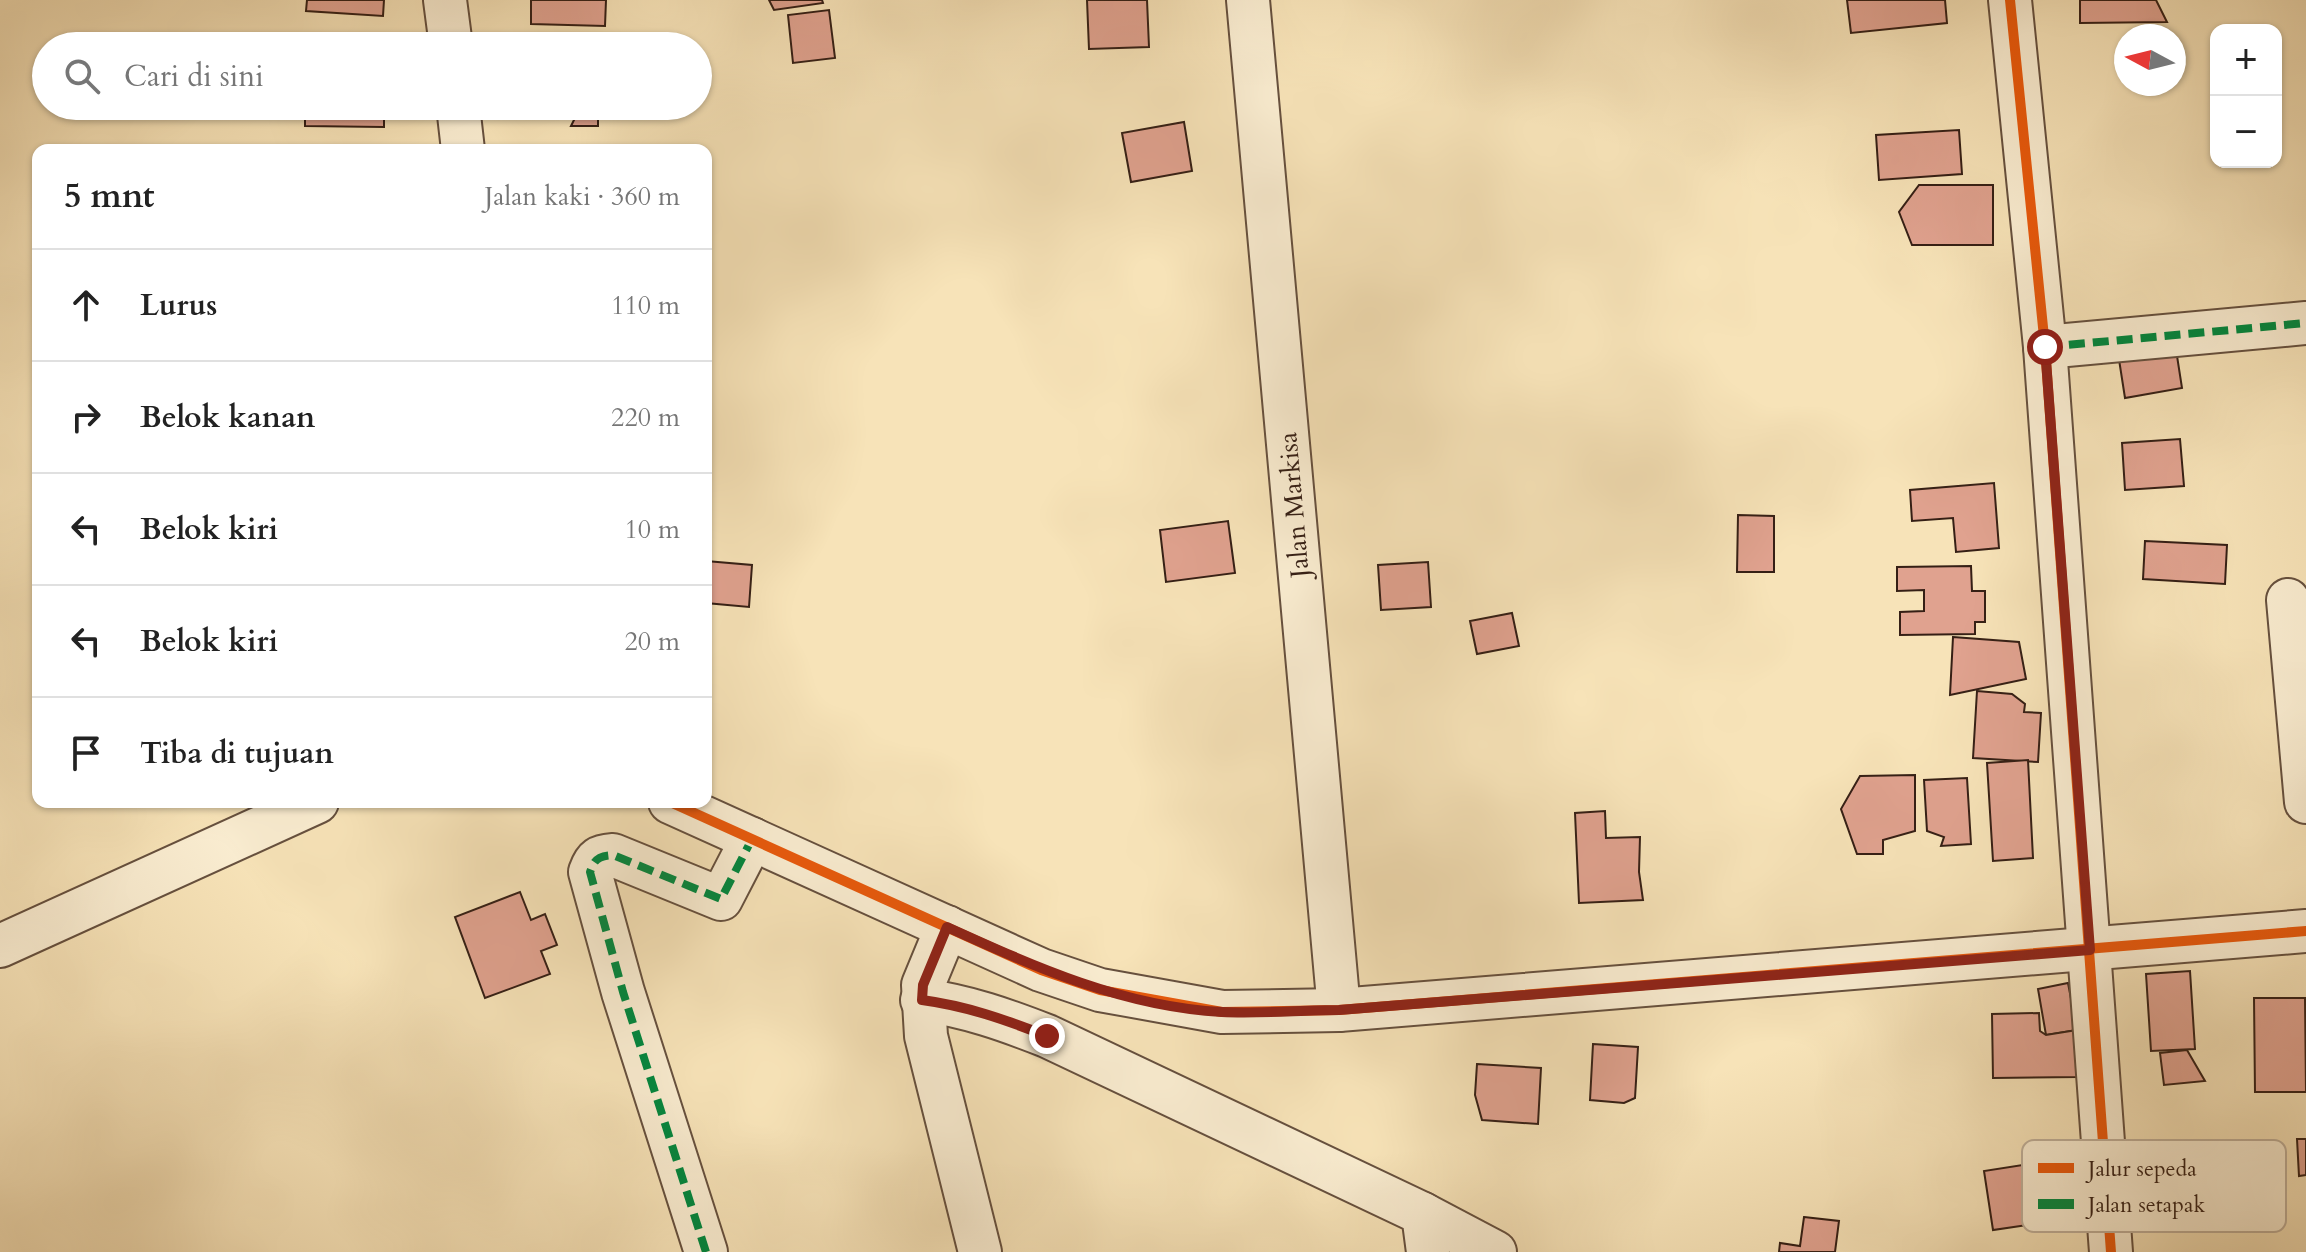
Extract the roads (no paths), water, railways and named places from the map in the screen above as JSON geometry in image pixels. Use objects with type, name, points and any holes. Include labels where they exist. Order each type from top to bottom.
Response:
[{"type":"street","points":[[445,0],[449,32]]},
{"type":"street","name":"Jalan Markisa","points":[[1248,0],[1339,1010]]},
{"type":"street","points":[[2010,0],[2045,347],[2103,1140]]},
{"type":"street","points":[[460,120],[462,144]]},
{"type":"street","points":[[2045,347],[2306,323]]},
{"type":"street","points":[[2288,600],[2306,802]]},
{"type":"street","points":[[0,946],[304,808]]},
{"type":"street","points":[[683,808],[752,839],[932,966],[956,1004],[1047,1036],[1426,1233],[1495,1252]]},
{"type":"street","points":[[706,1252],[623,992],[590,872],[594,861],[601,856],[613,855],[721,899],[752,839]]},
{"type":"street","points":[[932,966],[1041,970],[1100,990],[1222,1012],[1339,1010],[2306,931]]},
{"type":"street","points":[[932,966],[926,1036],[980,1252]]},
{"type":"street","points":[[2110,1232],[2111,1252]]}]
